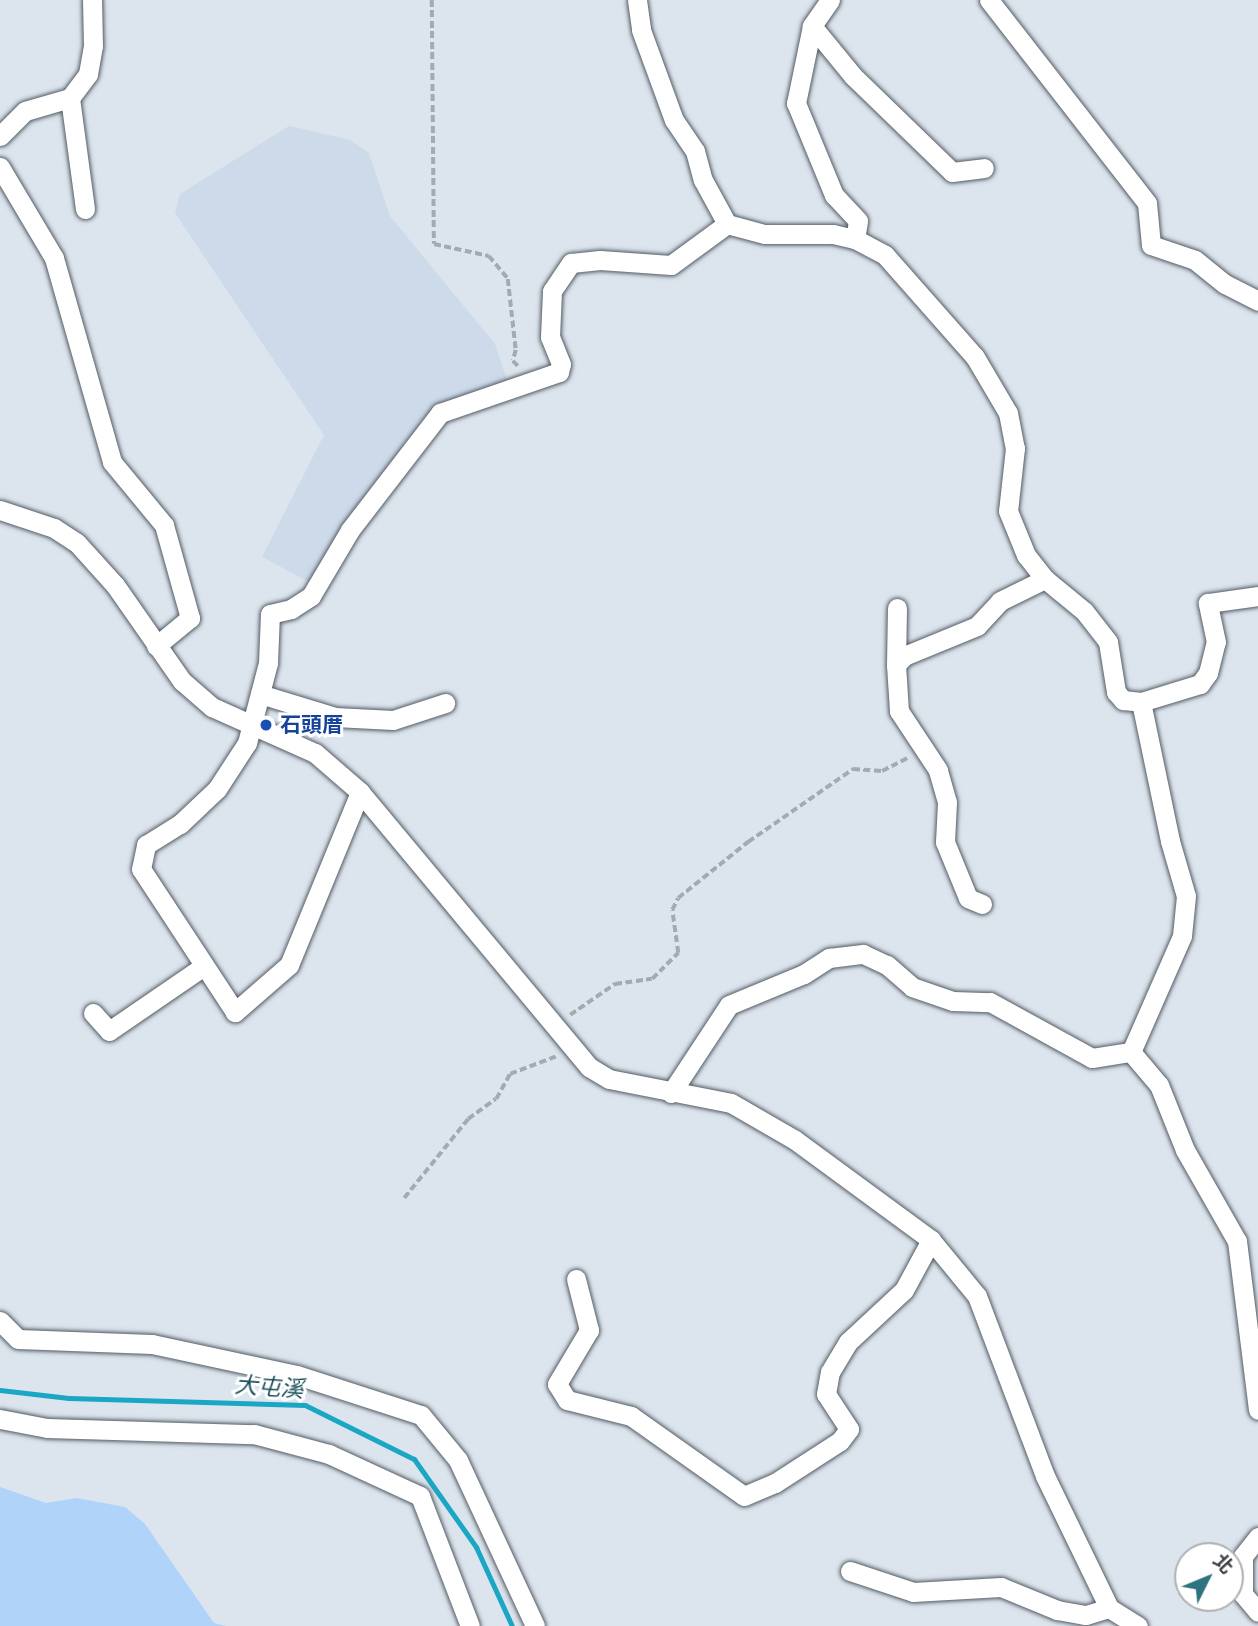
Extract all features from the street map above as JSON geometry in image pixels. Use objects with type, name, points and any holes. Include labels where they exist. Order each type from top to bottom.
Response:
[{"type":"street","points":[[636,0],[641,30],[674,120],[695,151],[703,180],[727,224],[765,234],[833,234],[855,239],[885,255],[975,357],[1008,413],[1014,448],[1008,511],[1026,555],[1045,579],[1084,611],[1108,642],[1116,692],[1123,700],[1141,702],[1200,684],[1208,673],[1216,642],[1208,603],[1258,596]]},
{"type":"street","points":[[830,0],[812,26],[796,103],[834,195],[858,221],[855,239]]},
{"type":"street","points":[[989,0],[1147,204],[1151,245],[1195,260],[1225,284],[1258,301]]},
{"type":"street","points":[[0,136],[25,111],[70,98],[88,74],[98,2]]},
{"type":"street","points":[[812,26],[853,76],[952,172],[984,168]]},
{"type":"street","points":[[70,98],[85,209]]},
{"type":"street","points":[[0,167],[54,258],[112,461],[163,525],[190,618],[156,646]]},
{"type":"street","points":[[360,792],[289,965],[235,1012],[141,869],[146,845],[180,824],[218,789],[247,743],[268,663],[270,614],[291,609],[311,596],[350,530],[393,477],[424,429],[440,413],[559,372],[561,364],[550,337],[552,291],[571,263],[600,260],[671,265],[727,224]]},
{"type":"street","points":[[0,510],[54,528],[77,543],[115,586],[182,681],[212,707],[251,727],[315,753],[360,792],[571,1049],[608,1079],[731,1103],[794,1140],[931,1240],[976,1296],[1045,1475],[1109,1608],[1138,1626]]},
{"type":"street","points":[[896,665],[904,656],[977,626],[1000,601],[1045,579]]},
{"type":"street","points":[[897,608],[896,665],[900,711],[937,770],[947,802],[945,842],[968,898],[982,904]]},
{"type":"street","points":[[260,694],[335,718],[393,720],[445,703]]},
{"type":"street","points":[[1131,1052],[1182,936],[1186,914],[1141,702]]},
{"type":"street","points":[[671,1093],[697,1047],[729,1005],[804,974],[829,958],[863,954],[887,965],[912,987],[953,1001],[990,1002],[1092,1058],[1131,1052]]},
{"type":"street","points":[[93,1013],[109,1031],[205,966]]},
{"type":"street","points":[[1131,1052],[1159,1085],[1185,1150],[1237,1241],[1258,1410]]},
{"type":"street","points":[[576,1279],[589,1331],[557,1384],[567,1400],[631,1416],[744,1496],[775,1483],[845,1435],[849,1429],[826,1394],[830,1372],[848,1342],[904,1290],[931,1240]]},
{"type":"street","points":[[0,1321],[18,1339],[152,1344],[297,1375],[421,1415],[458,1460],[535,1626]]},
{"type":"street","points":[[0,1419],[47,1428],[254,1434],[329,1454],[420,1496],[470,1626]]},
{"type":"street","points":[[1258,1537],[1243,1556],[1243,1594],[1258,1612]]},
{"type":"street","points":[[850,1571],[913,1592],[1001,1587],[1057,1610],[1086,1615],[1109,1608]]},
{"type":"path","points":[[432,0],[434,244],[489,256],[508,279],[516,350],[513,361],[535,382]]},
{"type":"path","points":[[554,1026],[615,984],[652,979],[678,953],[672,910],[678,898],[748,842],[853,769],[882,771],[925,750]]},
{"type":"path","points":[[404,1198],[468,1119],[496,1099],[510,1074],[571,1049]]},
{"type":"shaded area","points":[[289,126],[350,140],[369,153],[390,216],[495,344],[508,383],[409,436],[315,585],[262,557],[324,435],[175,213],[180,194]]},
{"type":"shaded area","points":[[0,1487],[46,1503],[77,1498],[125,1507],[145,1524],[214,1623],[226,1626],[0,1626]]},
{"type":"waterway","name":"大屯溪","points":[[0,1390],[69,1398],[305,1405],[414,1459],[476,1547],[512,1626]]},
{"type":"place","name":"石頭厝","points":[[266,725]]}]
